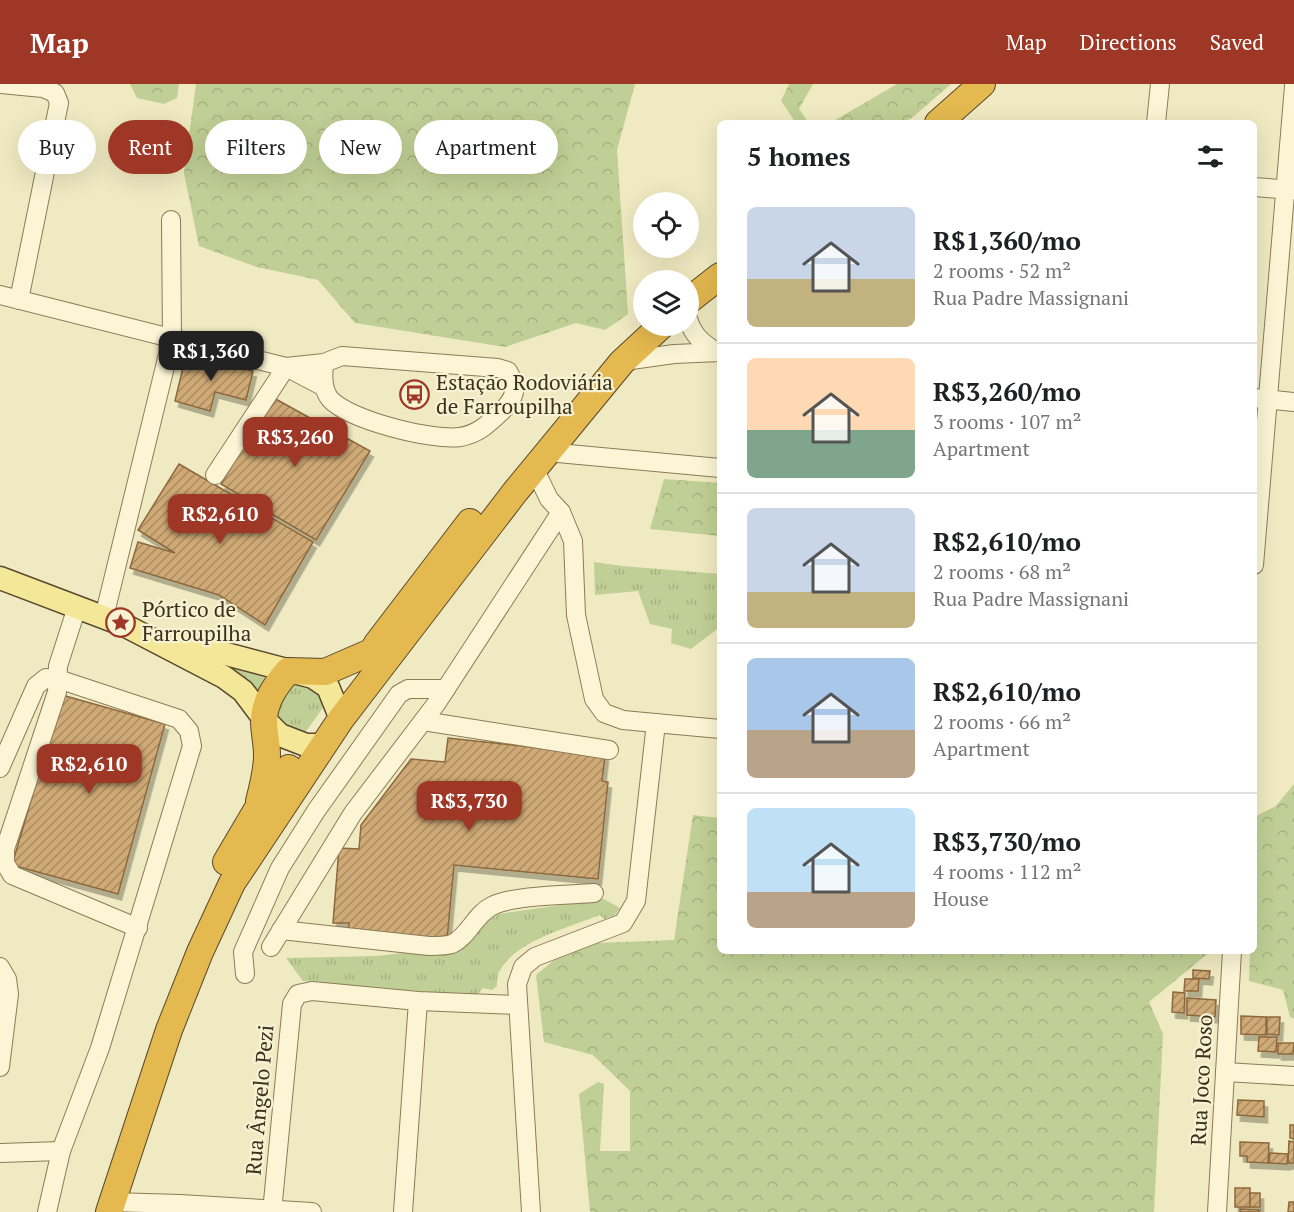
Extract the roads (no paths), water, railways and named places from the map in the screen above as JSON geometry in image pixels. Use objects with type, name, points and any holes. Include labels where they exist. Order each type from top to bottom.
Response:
[{"type":"highway","points":[[941,120],[982,84]]},
{"type":"highway","points":[[699,293],[717,278]]},
{"type":"highway","points":[[113,1199],[124,1140],[175,966],[220,873],[256,811],[314,745],[540,460],[622,362],[650,336]]},
{"type":"highway","points":[[338,712],[371,652],[426,577],[532,446],[600,376],[622,362]]},
{"type":"highway","points":[[256,811],[264,781],[267,754],[264,719],[268,699],[281,666],[325,672],[371,652]]},
{"type":"highway","points":[[113,1199],[168,1030],[196,960],[227,893],[314,745]]},
{"type":"main road","points":[[0,578],[114,621],[281,666],[313,677],[328,687],[338,712]]},
{"type":"main road","points":[[114,621],[224,677],[243,691],[264,719],[280,735],[314,745]]},
{"type":"street","points":[[1,84],[43,88],[54,93],[59,103],[19,300]]},
{"type":"street","points":[[1156,120],[1160,84]]},
{"type":"street","points":[[1257,494],[1261,399],[1290,190],[1294,86]]},
{"type":"street","points":[[1257,187],[1290,190]]},
{"type":"street","points":[[114,621],[172,338],[171,220]]},
{"type":"street","points":[[0,295],[286,368],[324,387]]},
{"type":"street","points":[[696,336],[702,343],[717,348]]},
{"type":"street","points":[[622,362],[717,348]]},
{"type":"street","points":[[215,476],[286,368],[324,363],[342,356],[498,368],[508,371],[515,382],[514,391],[510,402],[484,429],[461,437],[440,437],[403,431],[349,410],[330,399],[324,387],[324,363]]},
{"type":"street","points":[[1261,399],[1294,402]]},
{"type":"street","points":[[717,468],[540,460],[555,506],[573,541],[576,615],[594,699],[604,713],[623,720],[717,729]]},
{"type":"street","points":[[515,492],[533,494],[555,506]]},
{"type":"street","points":[[271,947],[352,813],[446,689],[555,506]]},
{"type":"street","points":[[77,607],[58,666],[57,692],[5,849],[5,863],[12,875],[138,928]]},
{"type":"street","points":[[0,768],[36,686],[46,678],[58,679],[179,718],[189,731],[192,746],[100,1048],[61,1151],[47,1212]]},
{"type":"street","points":[[245,974],[242,959],[279,868],[316,811],[399,694],[408,689],[446,689]]},
{"type":"street","points":[[423,721],[609,750]]},
{"type":"street","points":[[531,1212],[517,984],[523,968],[535,957],[623,923],[636,901],[656,723]]},
{"type":"street","points":[[281,930],[429,946],[450,945],[463,937],[479,915],[492,906],[508,900],[594,893]]},
{"type":"street","name":"Rua Joco Roso","points":[[1216,1212],[1232,954]]},
{"type":"street","points":[[0,967],[7,979],[9,994],[0,1067]]},
{"type":"street","name":"Rua Ângelo Pezi","points":[[272,1210],[291,1004],[298,994],[312,991],[418,1001]]},
{"type":"street","points":[[403,1212],[418,1001],[518,1005]]},
{"type":"street","points":[[1225,1072],[1294,1076]]},
{"type":"street","points":[[0,1153],[61,1151]]},
{"type":"street","points":[[113,1199],[178,1208],[312,1212]]},
{"type":"place","name":"Estação Rodoviária de Farroupilha","points":[[415,395]]},
{"type":"place","name":"Pórtico de Farroupilha","points":[[121,622]]}]
